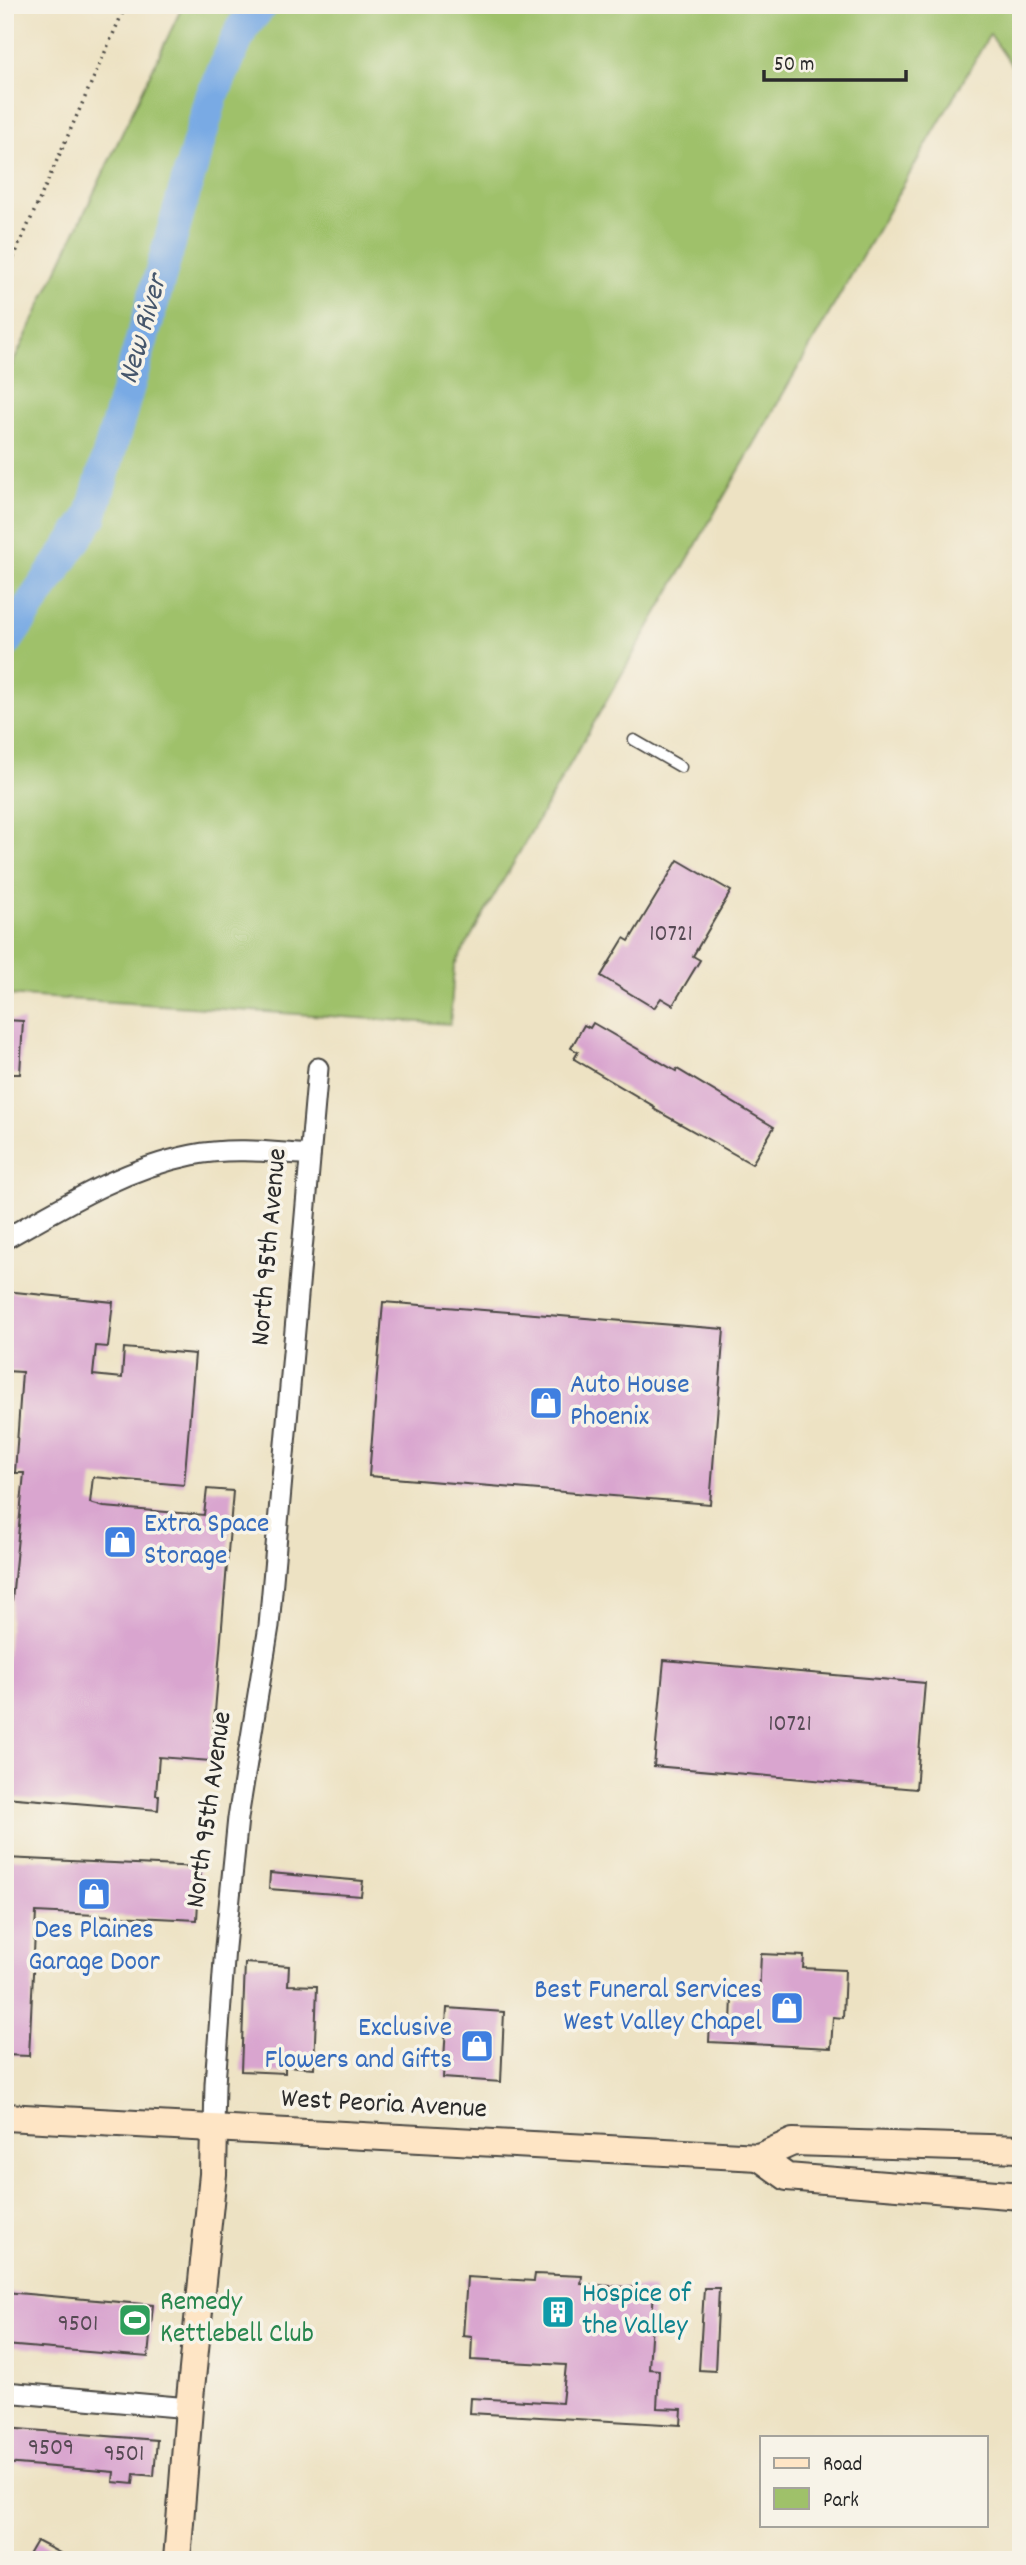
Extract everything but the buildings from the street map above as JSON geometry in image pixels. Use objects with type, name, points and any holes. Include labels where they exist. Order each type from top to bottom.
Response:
[{"type":"main road","name":"West Peoria Avenue","points":[[5,2117],[759,2157],[793,2142],[1021,2149]]},
{"type":"main road","name":"North 95th Avenue","points":[[177,2560],[189,2408],[213,2174],[214,2129]]},
{"type":"main road","points":[[759,2157],[787,2177],[1021,2196]]},
{"type":"street","name":"North 95th Avenue","points":[[214,2129],[225,1947],[238,1818],[270,1626],[318,1068]]},
{"type":"street","points":[[5,1239],[110,1181],[165,1162],[193,1155],[226,1152],[310,1155]]},
{"type":"street","points":[[5,2392],[189,2408]]},
{"type":"lane","points":[[634,740],[681,766]]},
{"type":"path","points":[[5,277],[126,5]]},
{"type":"green space","points":[[183,5],[1021,5],[1021,79],[990,34],[454,966],[450,1024],[5,995],[5,380]]},
{"type":"waterway","name":"New River","points":[[5,643],[91,516],[212,96],[242,28],[261,5]]},
{"type":"place","name":"Auto House Phoenix","points":[[546,1403]]},
{"type":"place","name":"Extra Space Storage","points":[[120,1542]]},
{"type":"place","name":"Des Plaines Garage Door","points":[[94,1894]]},
{"type":"place","name":"Best Funeral Services West Valley Chapel","points":[[787,2008]]},
{"type":"place","name":"Exclusive Flowers and Gifts","points":[[477,2046]]},
{"type":"place","name":"Hospice of the Valley","points":[[558,2312]]},
{"type":"place","name":"Remedy Kettlebell Club","points":[[135,2320]]}]
